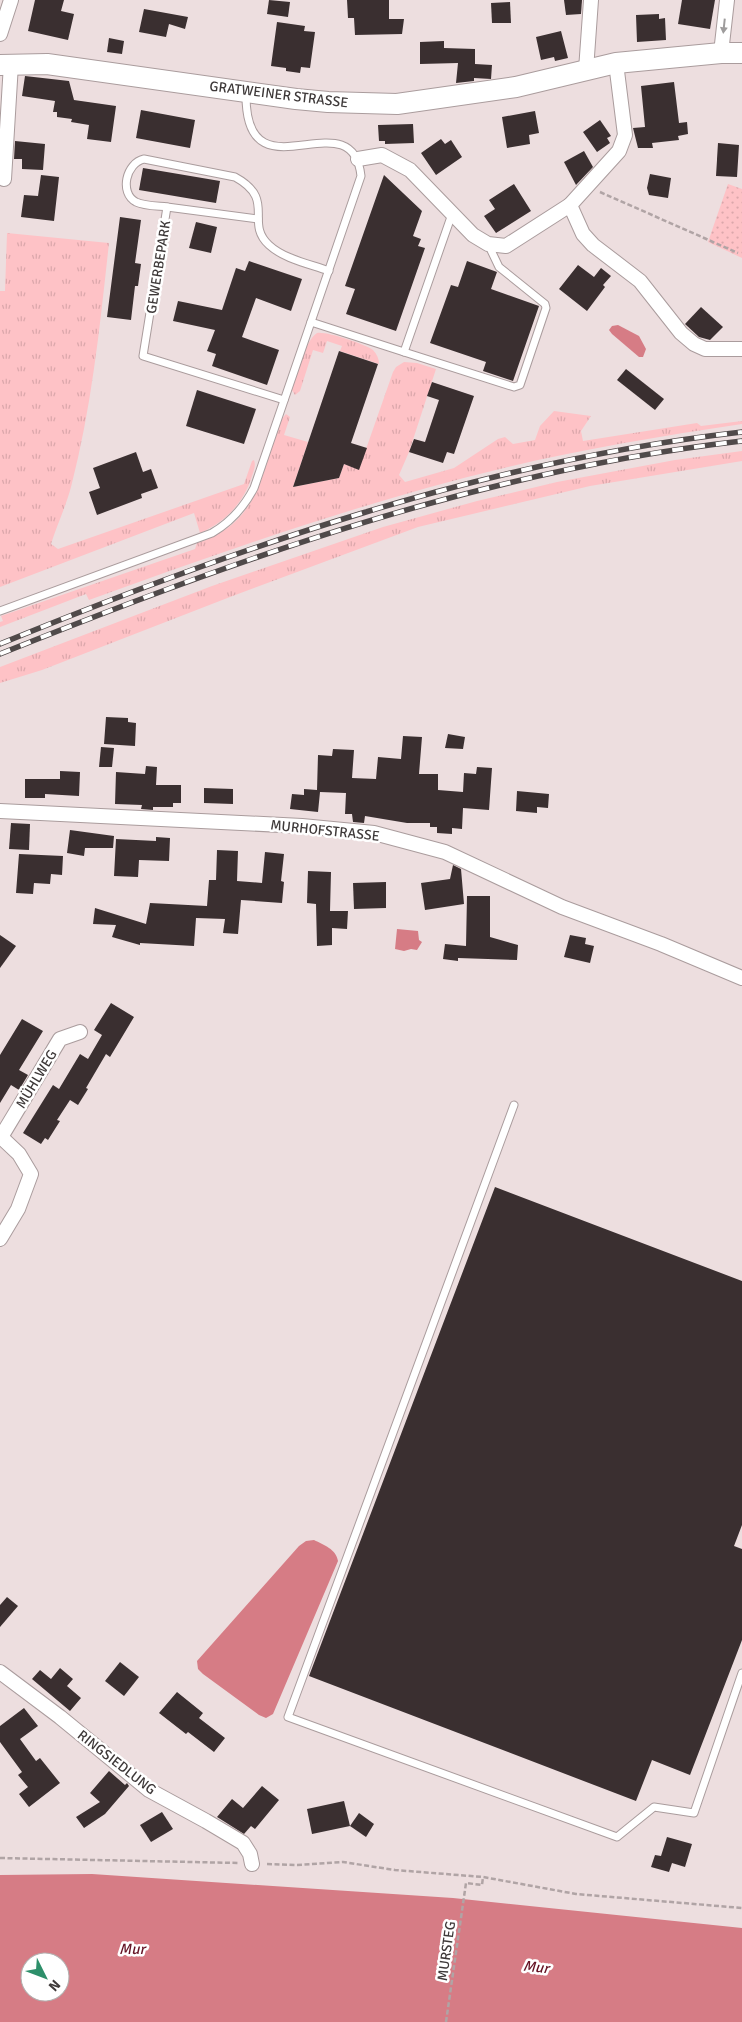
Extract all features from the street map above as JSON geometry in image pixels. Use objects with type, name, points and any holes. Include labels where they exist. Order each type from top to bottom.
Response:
[{"type":"main road","name":"GRATWEINER STRASSE","points":[[6,64],[47,64],[328,102],[397,104],[516,87],[616,63],[721,53],[742,53]]},
{"type":"street","points":[[0,34],[11,0]]},
{"type":"street","points":[[586,70],[591,0]]},
{"type":"street","points":[[721,53],[726,0]]},
{"type":"street","points":[[358,159],[382,155],[410,170],[473,235],[488,244],[506,246],[570,205],[619,151],[625,134],[616,63]]},
{"type":"street","points":[[4,179],[6,64]]},
{"type":"street","points":[[570,205],[583,234],[640,281],[681,333],[694,344],[705,349],[742,348]]},
{"type":"street","name":"MURHOFSTRASSE","points":[[0,811],[302,826],[374,833],[445,852],[562,908],[661,944],[742,978]]},
{"type":"street","name":"MÜHLWEG","points":[[1,1136],[60,1039],[80,1032]]},
{"type":"street","points":[[0,1239],[18,1209],[31,1174],[19,1154],[1,1136]]},
{"type":"street","name":"RINGSIEDLUNG","points":[[1,1675],[60,1717],[149,1790],[206,1821],[242,1844],[250,1854],[252,1864]]},
{"type":"lane","points":[[0,611],[212,533],[228,522],[243,506],[254,488],[361,176],[358,159],[347,147],[339,144],[324,143],[282,147],[261,142],[250,126],[246,91]]},
{"type":"lane","name":"GEWERBEPARK","points":[[284,400],[144,356],[167,208],[136,202],[128,194],[128,173],[136,161],[144,159],[235,177],[247,183],[254,191],[259,202],[258,218],[261,234],[268,245],[282,254],[329,271]]},
{"type":"lane","points":[[167,208],[258,218]]},
{"type":"lane","points":[[404,352],[452,213]]},
{"type":"lane","points":[[311,322],[514,388],[520,385],[546,308],[545,304],[499,267],[488,244]]},
{"type":"lane","points":[[514,1106],[288,1717],[617,1837],[654,1807],[694,1813],[742,1673]]},
{"type":"path","points":[[587,187],[738,253]]},
{"type":"path","points":[[0,1858],[297,1865],[343,1862],[395,1870],[483,1877],[576,1894],[742,1908]]},
{"type":"path","name":"MURSTEG","points":[[446,2022],[466,1883],[482,1885],[483,1877]]},
{"type":"green space","points":[[728,184],[742,189],[742,258],[708,242]]},
{"type":"green space","points":[[7,233],[109,243],[85,426],[67,501],[51,544],[58,549],[244,484],[254,460],[254,470],[249,485],[239,503],[218,523],[200,533],[194,513],[0,587],[0,291],[5,291]]},
{"type":"green space","points":[[317,333],[337,336],[369,347],[376,353],[379,364],[340,351],[342,346],[327,341],[323,353],[313,350],[300,391],[295,395],[292,390],[302,359],[309,343]]},
{"type":"green space","points":[[404,362],[417,363],[436,369],[409,452],[399,475],[405,482],[454,468],[498,439],[505,437],[513,444],[535,440],[540,426],[554,411],[591,416],[581,431],[583,441],[697,423],[701,426],[742,421],[742,424],[592,449],[451,481],[294,528],[89,600],[86,594],[0,627],[0,622],[3,621],[1,616],[195,549],[197,543],[218,534],[234,523],[246,509],[255,494],[281,420],[286,414],[290,417],[284,435],[308,442],[293,487],[339,478],[344,464],[359,469],[393,372],[396,367]]},
{"type":"green space","points":[[742,451],[742,461],[590,486],[418,527],[42,670],[0,683],[0,667],[212,586],[383,527],[477,501],[557,482],[675,460]]},
{"type":"water","points":[[618,325],[639,336],[646,349],[643,357],[639,357],[609,330],[612,326]]},
{"type":"water","points":[[397,929],[418,931],[419,940],[422,942],[417,950],[404,951],[395,949]]},
{"type":"water","points":[[314,1540],[332,1550],[338,1561],[273,1714],[266,1718],[259,1715],[203,1674],[198,1669],[197,1661],[299,1546],[306,1541]]},
{"type":"water","name":"Mur","points":[[92,1874],[453,1898],[742,1928],[742,2022],[0,2022],[0,1875]]},
{"type":"building","points":[[35,0],[64,0],[61,11],[74,14],[68,40],[28,31]]},
{"type":"building","points":[[269,0],[290,2],[288,17],[267,14]]},
{"type":"building","points":[[347,0],[389,0],[389,19],[404,19],[402,34],[355,35],[354,18],[348,18]]},
{"type":"building","points":[[564,0],[582,0],[581,14],[566,15]]},
{"type":"building","points":[[682,0],[715,0],[710,29],[678,24]]},
{"type":"building","points":[[510,2],[511,23],[492,23],[491,3]]},
{"type":"building","points":[[144,9],[188,17],[185,29],[169,24],[166,37],[139,32]]},
{"type":"building","points":[[659,14],[659,19],[665,18],[666,40],[637,42],[636,15]]},
{"type":"building","points":[[277,22],[305,26],[304,31],[315,32],[310,68],[301,67],[300,73],[286,71],[286,68],[271,66]]},
{"type":"building","points":[[561,31],[568,58],[555,61],[554,57],[541,60],[536,37]]},
{"type":"building","points":[[109,38],[124,41],[122,54],[107,52]]},
{"type":"building","points":[[444,41],[444,48],[475,49],[475,64],[492,65],[491,79],[474,78],[474,81],[456,83],[458,63],[420,64],[420,42]]},
{"type":"building","points":[[25,76],[69,81],[74,100],[116,106],[111,142],[87,139],[89,125],[71,122],[72,119],[57,117],[57,112],[53,112],[55,101],[22,96]]},
{"type":"building","points":[[674,82],[679,123],[687,122],[688,134],[678,136],[679,140],[652,143],[653,148],[638,148],[633,128],[645,127],[641,86]]},
{"type":"building","points":[[141,110],[195,120],[190,148],[136,138]]},
{"type":"building","points":[[535,111],[539,133],[529,135],[530,144],[507,148],[502,117]]},
{"type":"building","points":[[600,120],[611,136],[607,138],[610,143],[597,152],[583,132]]},
{"type":"building","points":[[413,124],[414,143],[385,144],[385,141],[379,141],[378,125]]},
{"type":"building","points":[[441,139],[445,144],[451,140],[462,157],[436,175],[421,153]]},
{"type":"building","points":[[15,141],[45,144],[43,170],[22,169],[22,159],[14,159]]},
{"type":"building","points":[[718,143],[739,145],[737,177],[716,176]]},
{"type":"building","points":[[584,151],[593,167],[576,185],[564,162]]},
{"type":"building","points":[[143,168],[220,181],[216,203],[139,190]]},
{"type":"building","points":[[650,174],[671,178],[668,198],[649,195],[647,188]]},
{"type":"building","points":[[41,175],[59,177],[54,221],[21,217],[24,195],[38,196]]},
{"type":"building","points":[[384,175],[422,211],[413,236],[421,239],[418,246],[425,248],[396,331],[346,314],[355,289],[345,286]]},
{"type":"building","points":[[514,184],[531,211],[496,233],[484,216],[495,209],[489,200]]},
{"type":"building","points":[[120,217],[141,220],[135,263],[141,264],[138,286],[135,286],[131,320],[107,317]]},
{"type":"building","points":[[196,222],[217,227],[211,253],[189,248]]},
{"type":"building","points":[[249,261],[302,279],[291,311],[256,298],[242,337],[279,350],[267,385],[212,366],[216,354],[207,351],[215,330],[173,321],[178,301],[222,310],[236,268],[245,271]]},
{"type":"building","points":[[467,261],[497,272],[491,289],[539,306],[513,381],[483,371],[486,362],[430,343],[451,285],[458,287]]},
{"type":"building","points":[[578,265],[594,277],[601,268],[611,276],[603,285],[605,287],[587,311],[559,289]]},
{"type":"building","points":[[701,307],[723,327],[710,340],[699,337],[685,324]]},
{"type":"building","points":[[339,351],[378,364],[351,443],[367,448],[359,470],[344,464],[339,478],[293,487]]},
{"type":"building","points":[[626,369],[664,399],[655,410],[617,380]]},
{"type":"building","points":[[432,382],[474,396],[454,454],[447,452],[443,463],[409,452],[414,439],[425,442],[439,400],[427,396]]},
{"type":"building","points":[[197,390],[256,409],[244,444],[186,426]]},
{"type":"building","points":[[136,452],[143,472],[151,469],[158,488],[141,494],[142,498],[97,515],[89,492],[100,488],[93,468]]},
{"type":"building","points":[[106,717],[128,718],[128,722],[136,723],[135,746],[104,744]]},
{"type":"building","points":[[448,734],[465,737],[463,749],[445,748]]},
{"type":"building","points":[[403,736],[422,737],[419,774],[438,774],[438,790],[463,792],[464,773],[476,774],[477,767],[492,768],[489,810],[463,808],[462,829],[452,828],[452,834],[437,833],[437,827],[430,827],[430,823],[407,823],[365,816],[364,823],[353,822],[352,814],[345,814],[346,793],[320,792],[318,812],[290,809],[292,794],[304,795],[304,789],[317,790],[318,755],[332,756],[333,749],[354,750],[352,778],[376,779],[378,757],[401,759]]},
{"type":"building","points":[[101,747],[114,748],[112,767],[99,767]]},
{"type":"building","points":[[146,766],[157,767],[156,785],[181,785],[181,803],[173,803],[173,807],[153,807],[153,810],[141,809],[142,805],[115,804],[116,772],[145,774]]},
{"type":"building","points":[[60,771],[80,772],[79,796],[45,794],[45,798],[25,798],[25,779],[60,779]]},
{"type":"building","points":[[204,788],[233,789],[233,804],[204,803]]},
{"type":"building","points":[[517,791],[549,794],[548,808],[537,807],[537,813],[516,811]]},
{"type":"building","points":[[11,823],[30,824],[29,850],[9,849]]},
{"type":"building","points":[[70,830],[114,836],[113,848],[85,848],[84,856],[67,853]]},
{"type":"building","points":[[156,837],[170,838],[169,861],[139,860],[138,877],[114,876],[116,839],[156,841]]},
{"type":"building","points":[[217,850],[238,851],[237,881],[262,883],[265,852],[284,854],[281,881],[284,882],[282,903],[241,900],[238,934],[223,933],[225,919],[196,918],[194,946],[140,943],[140,945],[112,937],[116,925],[93,924],[95,908],[146,924],[150,903],[207,906],[209,880],[216,880]]},
{"type":"building","points":[[19,854],[63,856],[62,875],[51,874],[50,884],[34,883],[33,894],[16,893]]},
{"type":"building","points":[[453,865],[461,869],[464,904],[425,910],[421,883],[450,879]]},
{"type":"building","points":[[308,871],[331,872],[330,911],[348,911],[347,929],[332,928],[332,945],[317,946],[316,904],[307,903]]},
{"type":"building","points":[[386,882],[386,908],[354,909],[353,883]]},
{"type":"building","points":[[467,896],[490,896],[490,937],[518,945],[517,960],[458,958],[458,961],[443,959],[445,944],[466,946]]},
{"type":"building","points":[[0,935],[16,946],[0,968]]},
{"type":"building","points":[[570,935],[586,938],[585,944],[594,946],[590,963],[564,957]]},
{"type":"building","points":[[111,1003],[134,1017],[110,1057],[106,1054],[78,1105],[70,1100],[57,1120],[60,1121],[48,1140],[45,1138],[41,1144],[23,1133],[53,1085],[59,1089],[80,1054],[88,1059],[102,1035],[94,1030]]},
{"type":"building","points":[[22,1019],[43,1031],[19,1070],[28,1075],[19,1090],[11,1085],[0,1103],[0,1055]]},
{"type":"building","points":[[495,1187],[742,1281],[742,1525],[734,1546],[742,1549],[742,1640],[690,1775],[652,1760],[636,1801],[309,1676]]},
{"type":"building","points":[[7,1597],[18,1606],[0,1627],[0,1605]]},
{"type":"building","points":[[120,1662],[139,1677],[124,1696],[105,1681]]},
{"type":"building","points":[[60,1668],[73,1679],[67,1686],[81,1698],[70,1711],[32,1679],[40,1670],[51,1679]]},
{"type":"building","points":[[177,1692],[203,1713],[199,1718],[225,1738],[214,1752],[188,1732],[186,1734],[159,1713]]},
{"type":"building","points":[[24,1708],[38,1726],[20,1739],[36,1761],[40,1758],[60,1783],[29,1807],[19,1794],[28,1787],[18,1775],[22,1772],[0,1742],[0,1726]]},
{"type":"building","points":[[109,1771],[125,1785],[127,1783],[129,1786],[105,1814],[84,1828],[76,1817],[100,1802],[90,1793]]},
{"type":"building","points":[[262,1786],[279,1800],[255,1829],[251,1826],[244,1834],[217,1817],[232,1799],[243,1808]]},
{"type":"building","points":[[344,1801],[350,1826],[312,1834],[307,1809]]},
{"type":"building","points":[[162,1812],[173,1829],[151,1842],[140,1825]]},
{"type":"building","points":[[359,1813],[374,1824],[366,1837],[350,1826]]},
{"type":"building","points":[[667,1837],[692,1844],[685,1867],[672,1863],[669,1872],[651,1867],[655,1855],[661,1856]]},
{"type":"railway","points":[[0,644],[180,574],[272,542],[457,486],[646,445],[742,432]]},
{"type":"railway","points":[[0,654],[180,584],[364,522],[457,496],[552,473],[646,455],[742,441]]}]
